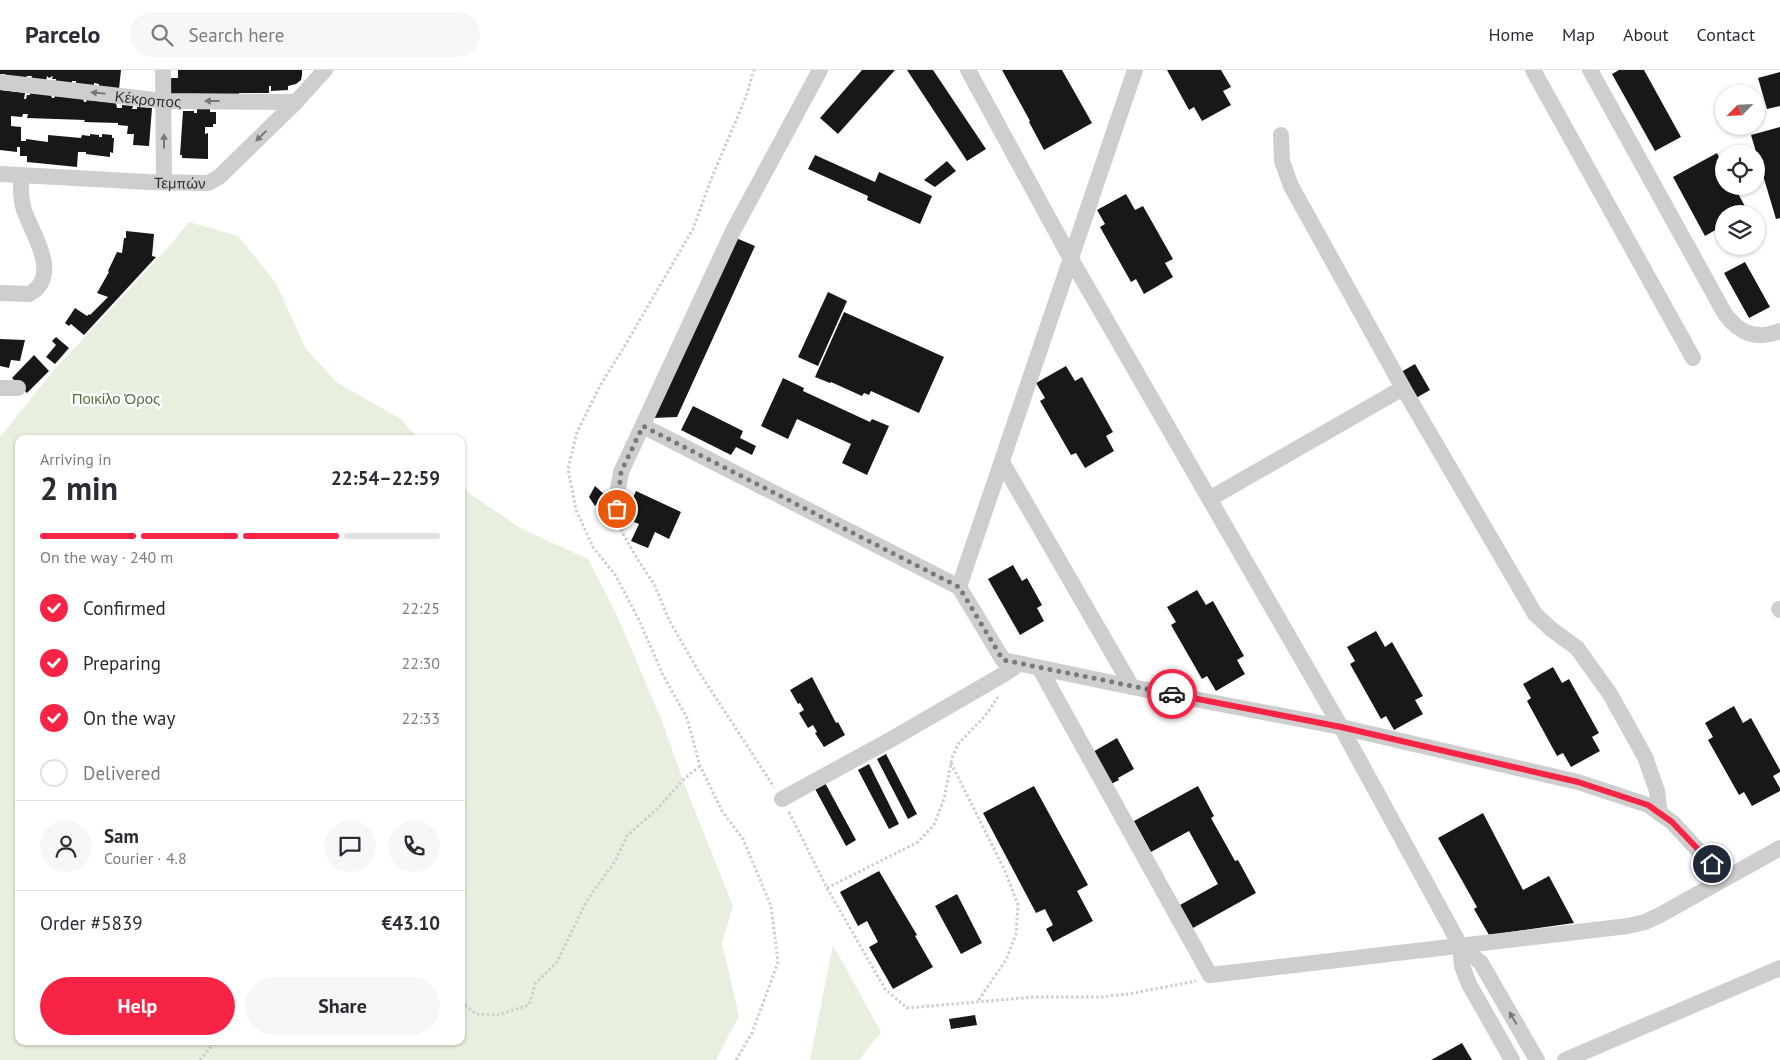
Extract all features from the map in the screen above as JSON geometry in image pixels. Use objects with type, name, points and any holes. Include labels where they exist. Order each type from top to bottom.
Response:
[{"type":"street","points":[[164,70],[164,182]]},
{"type":"street","points":[[617,509],[621,472],[733,230],[820,70]]},
{"type":"street","points":[[968,70],[1071,259],[1211,498],[1341,727],[1460,945],[1481,963],[1537,1060]]},
{"type":"street","points":[[959,587],[1135,70]]},
{"type":"street","points":[[1533,70],[1694,358]]},
{"type":"street","points":[[1590,70],[1724,314],[1732,324],[1759,336],[1780,331]]},
{"type":"street","name":"Τεμπών","points":[[0,174],[208,183],[218,177],[296,102],[319,73]]},
{"type":"street","name":"Κέκροπος","points":[[0,82],[164,100],[296,102]]},
{"type":"street","points":[[1281,135],[1282,161],[1291,186],[1403,388],[1535,614],[1576,648],[1610,694],[1645,757],[1657,791],[1660,814]]},
{"type":"street","points":[[0,293],[29,294],[39,287],[45,272],[42,253],[23,209],[20,195],[21,176]]},
{"type":"street","points":[[0,388],[18,388]]},
{"type":"street","points":[[1211,498],[1403,388]]},
{"type":"street","points":[[643,426],[959,587],[1003,660],[1012,669]]},
{"type":"street","points":[[1002,462],[1132,687]]},
{"type":"street","points":[[782,799],[890,740],[1012,669],[1040,669],[1341,727],[1578,782],[1648,805],[1672,822],[1725,879]]},
{"type":"street","points":[[1040,669],[1210,975],[1628,926],[1645,922],[1660,915],[1780,848]]},
{"type":"street","points":[[1460,945],[1462,966],[1470,984],[1512,1060]]},
{"type":"street","points":[[1565,1060],[1780,968]]},
{"type":"path","points":[[617,509],[622,532],[654,584],[670,620],[699,672],[782,799],[827,888],[885,989],[907,1008],[1034,997],[1100,998],[1201,980],[1210,975]]},
{"type":"path","points":[[827,888],[918,842],[934,825],[944,799],[951,763],[958,744],[985,716],[1003,689],[1012,669]]},
{"type":"path","points":[[951,763],[1005,871],[1018,905],[1016,934],[1006,960],[978,1002]]},
{"type":"path","points":[[465,1005],[476,1014],[498,1015],[529,1005],[535,984],[557,962],[586,902],[615,861],[627,836],[657,809],[685,778],[700,766],[722,811],[743,839],[771,906],[778,962],[752,1033],[736,1060]]},
{"type":"path","points":[[200,1060],[213,1045]]},
{"type":"green space","name":"Ποικίλο Όρος","points":[[189,222],[238,236],[276,283],[305,347],[336,382],[401,419],[415,435],[15,435],[15,1045],[465,1045],[465,488],[470,494],[522,529],[588,559],[615,611],[662,721],[687,791],[733,906],[722,943],[739,1016],[716,1060],[0,1060],[0,437],[54,370],[166,250]]},
{"type":"green space","points":[[833,945],[881,1032],[859,1060],[810,1060]]},
{"type":"building","points":[[0,70],[121,70],[119,89],[99,87],[99,84],[94,83],[94,86],[76,85],[76,81],[72,81],[72,84],[56,82],[56,79],[52,79],[53,76],[49,78],[47,76],[46,81],[31,79],[32,76],[27,76],[26,78],[5,76],[5,74],[0,74]]},
{"type":"building","points":[[178,70],[302,70],[302,75],[301,80],[296,84],[288,86],[288,90],[271,91],[271,86],[269,86],[269,93],[171,95],[171,78],[178,78]]},
{"type":"building","points":[[862,70],[895,70],[838,134],[820,118]]},
{"type":"building","points":[[907,70],[933,70],[986,149],[967,161]]},
{"type":"building","points":[[1002,70],[1062,70],[1092,123],[1044,150]]},
{"type":"building","points":[[1167,70],[1221,70],[1231,87],[1223,91],[1231,105],[1202,121],[1194,107],[1189,110]]},
{"type":"building","points":[[1619,70],[1644,70],[1681,137],[1655,151],[1612,74]]},
{"type":"building","points":[[1780,72],[1780,106],[1767,109],[1765,85],[1760,85],[1758,78]]},
{"type":"building","points":[[0,90],[25,93],[24,99],[30,93],[51,95],[52,98],[55,96],[83,98],[84,102],[87,100],[116,103],[117,108],[122,108],[122,105],[133,106],[132,109],[137,109],[137,107],[152,108],[149,146],[133,145],[134,134],[127,134],[128,126],[118,125],[118,123],[27,118],[28,114],[23,114],[22,117],[11,116],[11,126],[21,127],[21,141],[26,141],[26,139],[48,142],[48,135],[81,138],[82,135],[90,136],[90,134],[102,137],[102,134],[112,135],[112,138],[114,138],[113,153],[110,152],[110,157],[78,152],[77,167],[27,162],[27,156],[20,156],[20,147],[17,147],[17,152],[0,150]]},
{"type":"building","points":[[197,109],[210,109],[210,112],[216,112],[216,124],[213,124],[213,127],[205,127],[205,134],[208,133],[208,159],[182,158],[182,155],[180,155],[183,111],[194,111],[194,113],[197,113]]},
{"type":"building","points":[[1780,127],[1780,218],[1776,219],[1765,182],[1765,145],[1754,145],[1751,135],[1765,135],[1765,131]]},
{"type":"building","points":[[1715,154],[1715,195],[1739,195],[1744,205],[1715,205],[1715,230],[1705,236],[1673,177]]},
{"type":"building","points":[[815,155],[875,182],[879,172],[932,196],[920,224],[867,200],[868,196],[808,169]]},
{"type":"building","points":[[947,161],[956,171],[935,187],[924,180]]},
{"type":"building","points":[[1126,194],[1135,210],[1143,206],[1173,259],[1165,263],[1173,277],[1144,294],[1136,279],[1131,282],[1100,227],[1105,224],[1097,210]]},
{"type":"building","points":[[126,231],[154,234],[152,256],[156,257],[84,335],[71,324],[69,326],[65,323],[75,308],[87,316],[90,315],[108,297],[97,293],[109,272],[117,252],[122,253]]},
{"type":"building","points":[[736,238],[755,246],[677,417],[653,418]]},
{"type":"building","points":[[1745,262],[1770,307],[1749,318],[1724,273]]},
{"type":"building","points":[[828,292],[847,301],[818,366],[798,357]]},
{"type":"building","points":[[844,312],[944,357],[919,413],[871,391],[869,395],[864,393],[862,396],[815,377]]},
{"type":"building","points":[[56,337],[69,348],[55,364],[46,357],[56,345],[52,341]]},
{"type":"building","points":[[0,339],[25,340],[20,361],[11,360],[9,368],[0,366]]},
{"type":"building","points":[[34,355],[49,371],[27,393],[12,378]]},
{"type":"building","points":[[1415,364],[1430,390],[1416,398],[1401,372]]},
{"type":"building","points":[[1066,366],[1075,381],[1082,377],[1113,432],[1106,436],[1114,451],[1085,468],[1076,453],[1071,455],[1040,401],[1045,398],[1036,383]]},
{"type":"building","points":[[783,378],[804,388],[803,391],[870,422],[872,419],[889,426],[867,475],[842,463],[851,444],[797,419],[788,439],[761,426]]},
{"type":"building","points":[[693,406],[743,431],[740,438],[756,446],[752,455],[736,447],[731,455],[681,430]]},
{"type":"building","points":[[595,486],[605,495],[595,506],[589,497]]},
{"type":"building","points":[[636,491],[681,512],[669,539],[655,532],[648,548],[631,541],[639,524],[624,518]]},
{"type":"building","points":[[1013,565],[1022,581],[1027,578],[1042,605],[1037,608],[1044,621],[1020,635],[988,579]]},
{"type":"building","points":[[1197,590],[1206,605],[1213,601],[1244,656],[1237,660],[1245,674],[1216,691],[1207,676],[1202,679],[1171,625],[1176,622],[1167,607]]},
{"type":"building","points":[[1376,631],[1385,647],[1392,642],[1423,696],[1415,700],[1423,714],[1394,730],[1386,716],[1381,719],[1350,664],[1355,661],[1347,647]]},
{"type":"building","points":[[1553,667],[1562,683],[1569,679],[1599,733],[1592,737],[1600,751],[1571,767],[1563,753],[1557,756],[1527,701],[1531,698],[1523,684]]},
{"type":"building","points":[[812,677],[836,723],[838,722],[845,735],[824,747],[815,733],[817,732],[813,725],[808,728],[799,713],[804,710],[790,690]]},
{"type":"building","points":[[1734,706],[1743,723],[1751,718],[1780,770],[1780,772],[1773,776],[1780,791],[1752,806],[1744,792],[1739,795],[1708,740],[1713,737],[1705,723]]},
{"type":"building","points":[[1117,738],[1134,769],[1109,785],[1091,753]]},
{"type":"building","points":[[886,754],[917,814],[908,819],[877,759]]},
{"type":"building","points":[[869,764],[899,824],[889,829],[858,770]]},
{"type":"building","points":[[824,781],[856,840],[846,846],[814,787]]},
{"type":"building","points":[[1034,786],[1088,885],[1077,891],[1093,921],[1053,942],[1046,929],[1053,925],[1045,909],[1036,913],[983,813]]},
{"type":"building","points":[[1198,786],[1214,816],[1211,818],[1235,861],[1238,860],[1256,893],[1193,928],[1180,905],[1218,884],[1189,831],[1151,852],[1134,821]]},
{"type":"building","points":[[1483,813],[1523,890],[1549,876],[1574,923],[1489,935],[1474,909],[1477,907],[1438,838]]},
{"type":"building","points":[[879,871],[917,935],[915,936],[933,967],[893,989],[869,947],[878,942],[867,921],[858,926],[840,892]]},
{"type":"building","points":[[957,894],[982,943],[961,954],[935,906]]},
{"type":"building","points":[[975,1015],[977,1025],[951,1029],[949,1019]]},
{"type":"building","points":[[1462,1043],[1472,1060],[1431,1060]]},
{"type":"way so far","points":[[617,509],[617,495],[621,472],[643,426],[959,587],[1003,660],[1040,669],[1172,694]]},
{"type":"route","points":[[1172,694],[1341,727],[1578,782],[1612,792],[1648,805],[1672,822],[1712,864]]}]
